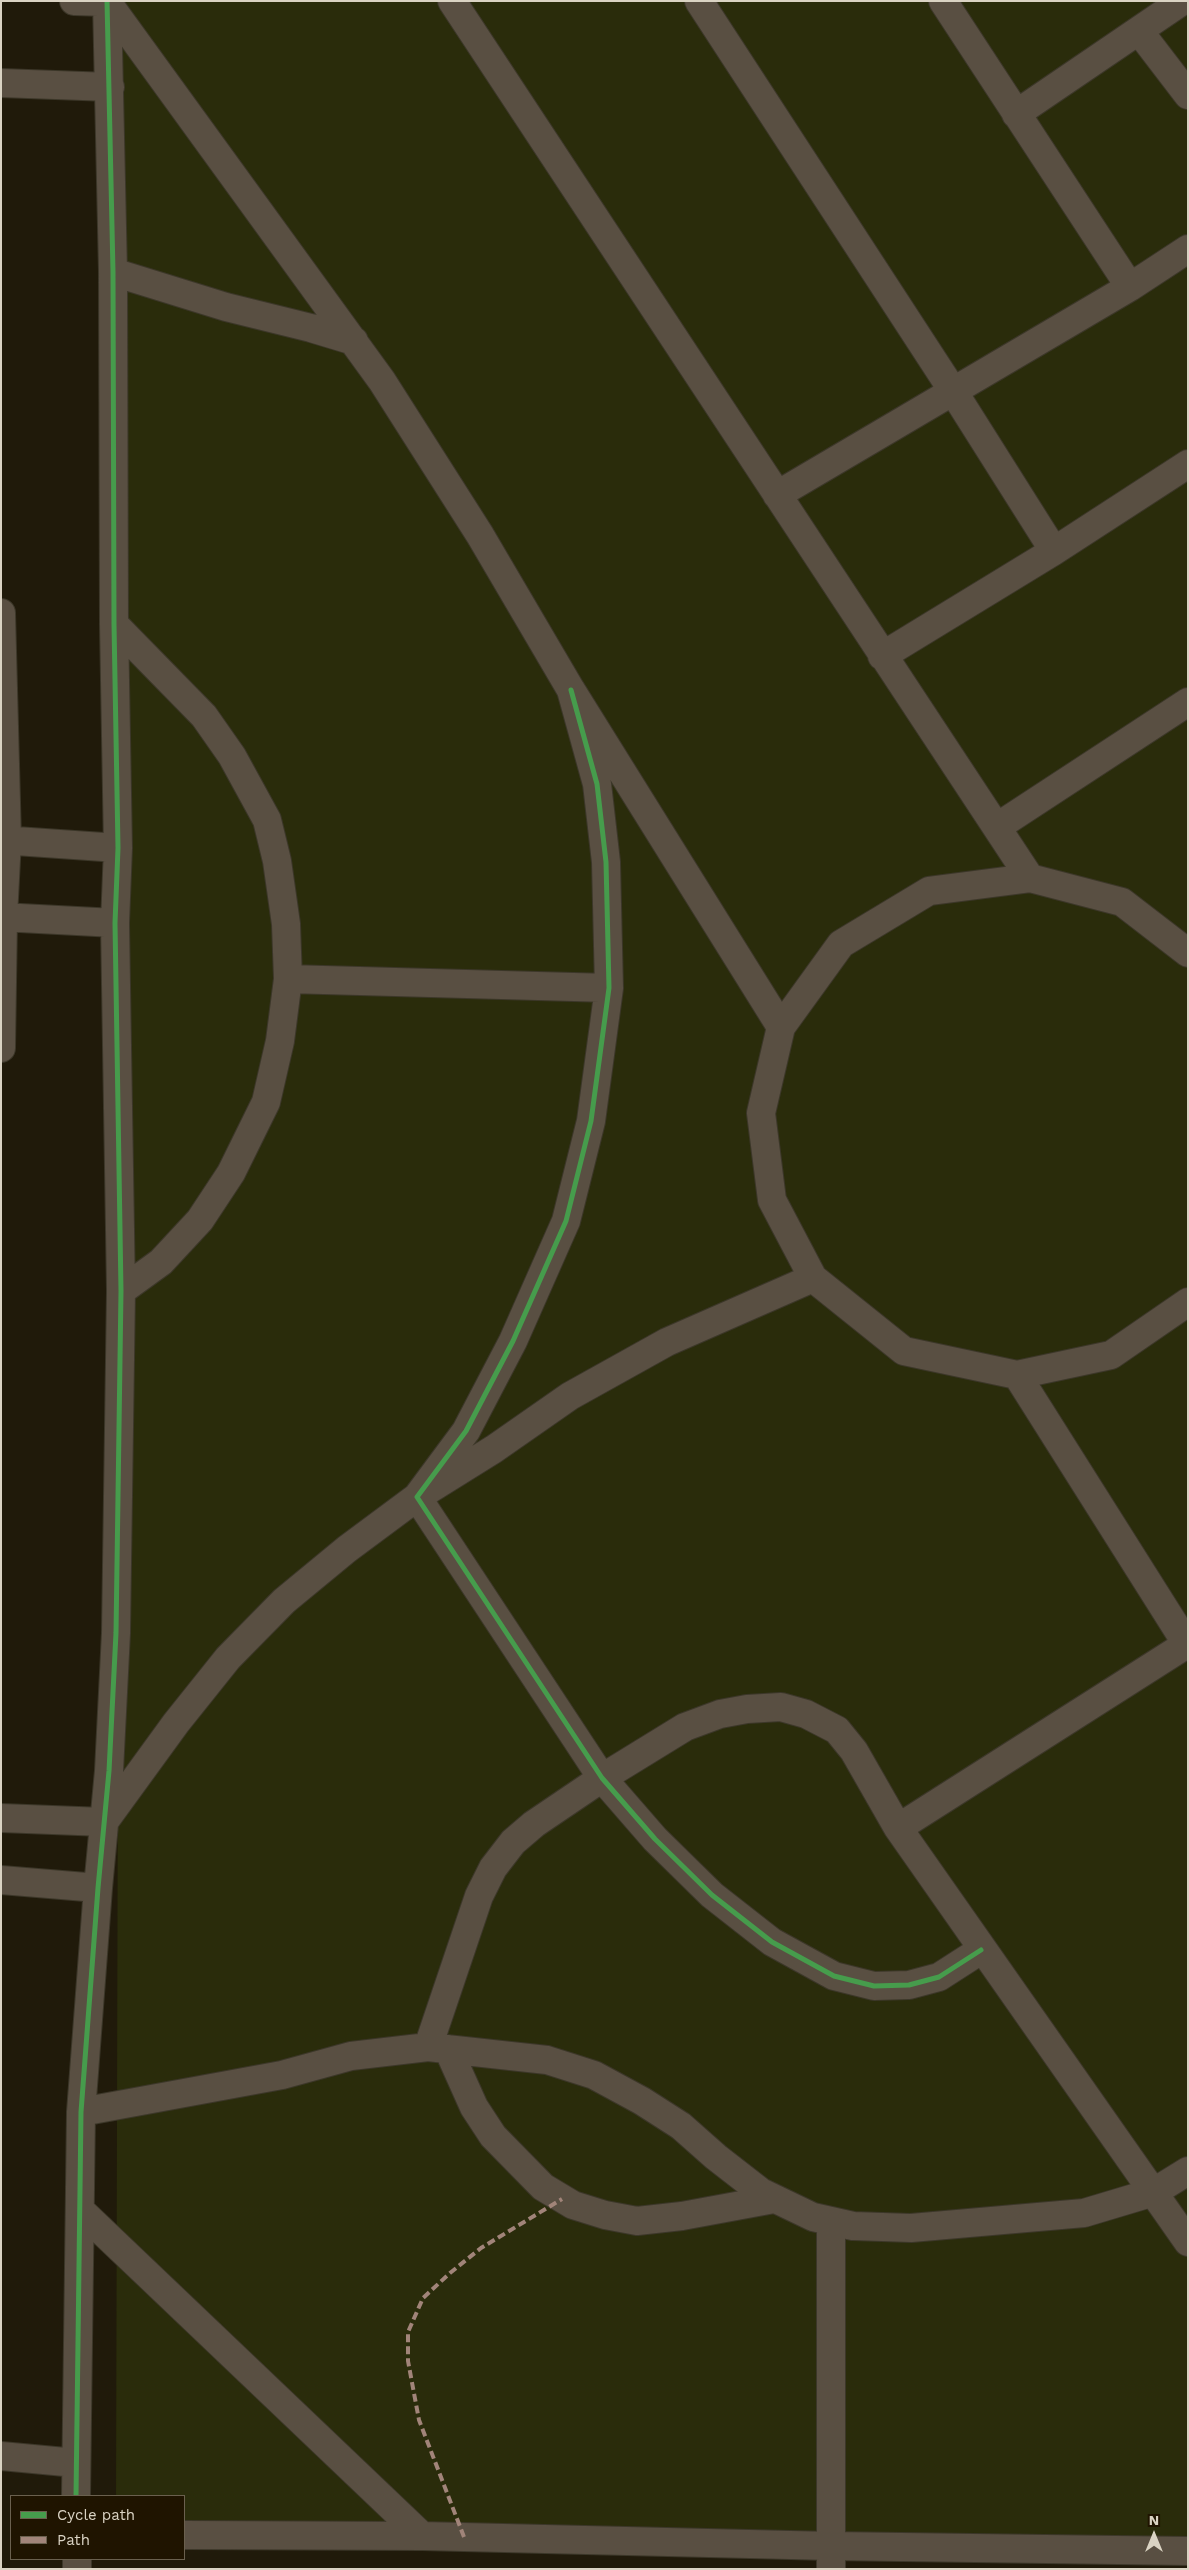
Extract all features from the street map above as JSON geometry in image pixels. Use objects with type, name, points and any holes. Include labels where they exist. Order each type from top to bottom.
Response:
[{"type":"street","points":[[74,1],[107,2]]},
{"type":"street","points":[[452,1],[1030,878]]},
{"type":"street","points":[[699,1],[953,391],[1054,551]]},
{"type":"street","points":[[943,1],[1130,287]]},
{"type":"street","points":[[1016,114],[1182,1]]},
{"type":"street","points":[[76,2495],[81,2112],[109,1771],[116,1633],[121,1291],[115,923],[118,848],[114,624],[113,272],[107,2]]},
{"type":"street","points":[[107,2],[382,381],[480,535],[572,690],[782,1027]]},
{"type":"street","points":[[1139,31],[1188,95]]},
{"type":"street","points":[[1,84],[110,87]]},
{"type":"street","points":[[778,495],[1130,287],[1188,249]]},
{"type":"street","points":[[113,272],[226,307],[311,328],[354,341]]},
{"type":"street","points":[[882,656],[1054,551],[1188,464]]},
{"type":"street","points":[[1,613],[4,840],[1,1048]]},
{"type":"street","points":[[114,624],[204,716],[232,756],[267,820],[277,861],[286,924],[288,979],[280,1041],[266,1102],[231,1173],[200,1220],[161,1262],[121,1291]]},
{"type":"street","points":[[417,1498],[466,1431],[513,1341],[566,1221],[591,1121],[609,988],[606,862],[598,784],[572,690]]},
{"type":"street","points":[[996,827],[1188,702]]},
{"type":"street","points":[[4,840],[118,848]]},
{"type":"street","points":[[1188,952],[1122,902],[1030,878],[929,891],[841,944],[782,1027],[761,1112],[772,1200],[813,1278],[904,1351],[1018,1375],[1111,1355],[1188,1302]]},
{"type":"street","points":[[2,917],[115,923]]},
{"type":"street","points":[[288,979],[609,988]]},
{"type":"street","points":[[104,1822],[176,1723],[223,1665],[270,1615],[347,1549],[417,1498],[494,1449],[570,1396],[666,1342],[813,1278]]},
{"type":"street","points":[[898,1828],[1187,1645],[1018,1375]]},
{"type":"street","points":[[417,1498],[602,1778],[655,1839],[712,1895],[772,1942],[834,1976],[874,1986],[909,1985],[939,1977],[981,1950]]},
{"type":"street","points":[[774,2198],[682,2216],[637,2222],[573,2205],[543,2187],[493,2136],[438,2048],[467,1927],[493,1868],[513,1842],[534,1824],[602,1778],[685,1727],[720,1714],[747,1709],[782,1707],[806,1714],[837,1730],[854,1751],[898,1828],[981,1950],[1188,2242]]},
{"type":"street","points":[[1,1818],[104,1822]]},
{"type":"street","points":[[1,1880],[98,1888]]},
{"type":"street","points":[[81,2112],[282,2075],[351,2056],[438,2048],[546,2060],[594,2075],[642,2101],[681,2126],[716,2157],[774,2198],[813,2217],[853,2226],[910,2228],[1084,2213],[1154,2192],[1188,2171]]},
{"type":"street","points":[[80,2210],[422,2536]]},
{"type":"street","points":[[831,2222],[831,2558]]},
{"type":"street","points":[[1,2456],[76,2463]]},
{"type":"street","points":[[185,2535],[422,2536],[831,2558],[1188,2551]]},
{"type":"green space","points":[[116,1],[1188,1],[1188,2549],[185,2531],[185,2495],[116,2495],[122,138]]},
{"type":"marked path","points":[[464,2537],[419,2420],[408,2361],[408,2332],[423,2298],[450,2273],[481,2248],[562,2199]]},
{"type":"cycle path","points":[[76,2495],[81,2112],[109,1771],[116,1633],[121,1291],[115,923],[118,848],[114,624],[113,272],[107,1]]},
{"type":"cycle path","points":[[571,690],[597,784],[606,862],[609,988],[591,1121],[566,1221],[513,1341],[466,1431],[417,1497],[602,1778],[655,1839],[712,1895],[772,1942],[834,1976],[874,1986],[909,1985],[939,1977],[981,1950]]}]
